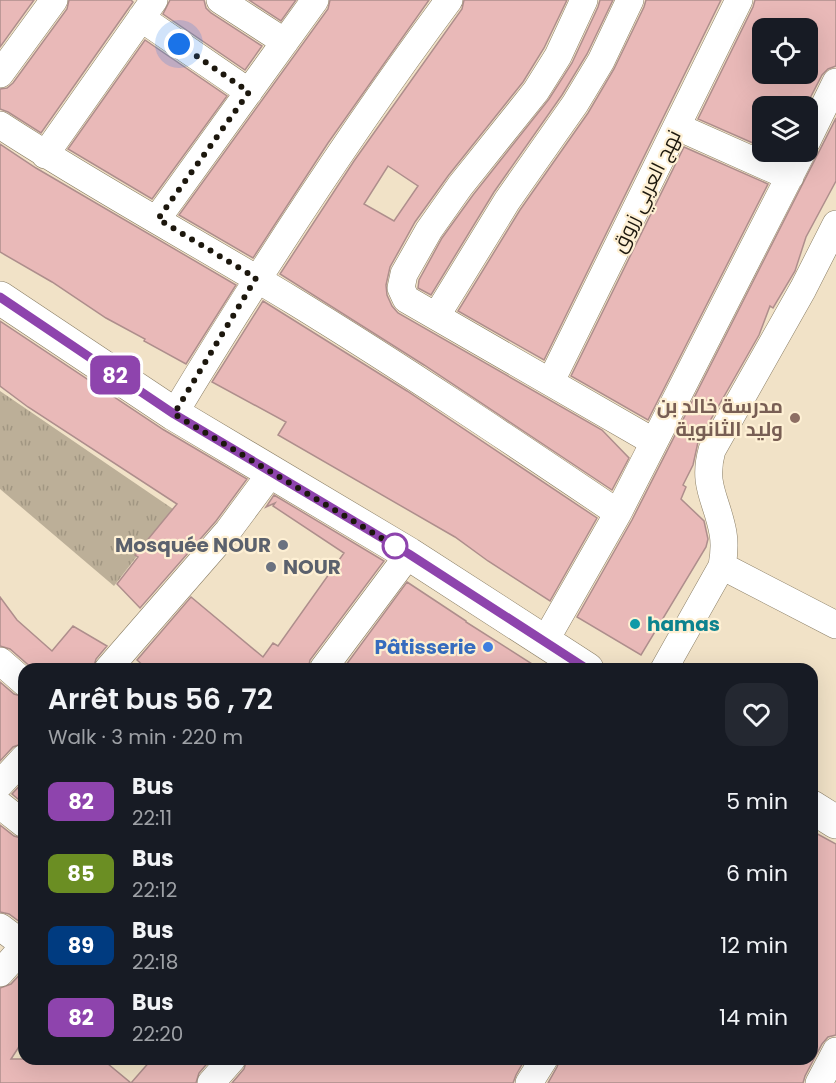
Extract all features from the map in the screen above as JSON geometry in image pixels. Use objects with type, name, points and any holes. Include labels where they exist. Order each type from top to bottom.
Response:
[{"type":"street","points":[[0,74],[54,0]]},
{"type":"street","points":[[220,0],[285,42]]},
{"type":"street","points":[[158,219],[315,0]]},
{"type":"street","points":[[174,414],[256,278],[403,62],[449,0]]},
{"type":"street","points":[[584,0],[558,56],[536,91],[460,186],[429,230],[404,274],[401,288],[406,298],[654,442]]},
{"type":"street","points":[[437,315],[507,201],[597,69],[630,0]]},
{"type":"street","name":"نهج العربي زروق","points":[[551,381],[739,0]]},
{"type":"street","points":[[45,155],[148,9],[249,92]]},
{"type":"street","points":[[818,118],[836,81]]},
{"type":"street","points":[[0,125],[45,155],[158,219],[396,364],[618,513]]},
{"type":"street","points":[[678,127],[790,177]]},
{"type":"street","points":[[545,641],[618,513],[797,162]]},
{"type":"street","points":[[667,663],[722,566],[725,550],[724,533],[709,484],[708,466],[712,450],[803,289],[836,224]]},
{"type":"street","points":[[0,297],[174,414],[409,554],[578,663]]},
{"type":"street","points":[[113,663],[228,531],[271,473]]},
{"type":"street","points":[[327,663],[409,554]]},
{"type":"street","points":[[722,566],[836,625]]},
{"type":"street","points":[[0,661],[18,677]]},
{"type":"street","points":[[0,784],[18,765]]},
{"type":"street","points":[[0,806],[18,820]]},
{"type":"street","points":[[818,811],[836,822]]},
{"type":"street","points":[[0,927],[18,941]]},
{"type":"street","points":[[0,973],[18,953]]},
{"type":"street","points":[[819,1083],[836,1051]]},
{"type":"street","points":[[211,1083],[227,1065]]},
{"type":"street","points":[[529,1083],[540,1065]]},
{"type":"green space","points":[[0,391],[173,509],[114,586],[0,489]]},
{"type":"building","points":[[0,0],[34,0],[0,47]]},
{"type":"building","points":[[69,0],[131,0],[133,2],[41,133],[0,109],[0,89],[7,88],[13,83],[67,9]]},
{"type":"building","points":[[170,0],[204,0],[206,8],[211,13],[262,46],[245,70],[163,14]]},
{"type":"building","points":[[249,0],[296,0],[281,21]]},
{"type":"building","points":[[330,0],[429,0],[328,143],[253,258],[179,215],[328,9]]},
{"type":"building","points":[[464,0],[567,0],[544,48],[523,82],[448,176],[415,222],[390,267],[386,285],[387,295],[398,313],[602,430],[629,458],[612,490],[424,365],[280,274],[354,161],[462,9]],"holes":[[[388,166],[418,186],[394,221],[364,204]]]},
{"type":"building","points":[[600,0],[613,0],[587,54],[562,95],[494,192],[431,295],[418,288],[419,280],[442,238],[549,99],[572,63]]},
{"type":"building","points":[[646,0],[721,0],[544,360],[458,311],[520,210],[588,113],[614,69]]},
{"type":"building","points":[[755,0],[836,0],[836,66],[828,69],[818,83],[818,18],[752,18],[752,84],[817,84],[811,96],[752,96],[752,143],[698,119]]},
{"type":"building","points":[[145,40],[227,96],[152,199],[68,149]]},
{"type":"building","points":[[836,118],[836,181],[806,237],[795,271],[773,308],[770,306],[759,335],[698,442],[693,465],[683,485],[686,487],[681,499],[704,521],[708,539],[706,547],[641,655],[577,617],[632,520],[814,162],[818,162],[818,153]]},
{"type":"building","points":[[0,144],[36,168],[236,285],[186,364],[144,341],[145,339],[106,318],[52,282],[0,252]]},
{"type":"building","points":[[684,147],[768,184],[648,420],[571,376]]},
{"type":"building","points":[[263,301],[407,391],[597,518],[550,601],[455,537],[278,435],[286,422],[212,382]]},
{"type":"building","points":[[0,321],[164,430],[247,479],[216,521],[140,608],[117,584],[138,557],[135,555],[177,504],[28,407],[0,386]]},
{"type":"building","points":[[274,495],[384,561],[309,663],[140,663],[137,660],[191,597],[263,657],[273,643],[278,646],[344,553],[273,506],[275,503],[266,507]]},
{"type":"building","points":[[407,582],[531,663],[347,663]]},
{"type":"building","points":[[0,597],[17,620],[52,651],[73,626],[107,646],[95,663],[26,663],[10,649],[0,646]]},
{"type":"building","points":[[0,682],[18,695],[18,745],[13,747],[0,761]]},
{"type":"building","points":[[18,788],[18,799],[12,794]]},
{"type":"building","points":[[0,825],[18,837],[18,921],[9,914],[0,912]]},
{"type":"building","points":[[818,834],[836,844],[836,1035],[828,1037],[818,1052]]},
{"type":"building","points":[[18,976],[18,1048],[11,1059],[18,1059],[18,1065],[109,1065],[131,1083],[0,1083],[0,988],[11,984]]},
{"type":"building","points":[[147,1065],[206,1065],[199,1073],[196,1083],[131,1083]]},
{"type":"building","points":[[245,1065],[522,1065],[513,1083],[232,1083]]},
{"type":"building","points":[[558,1065],[811,1065],[803,1083],[548,1083]]},
{"type":"bus line","name":"82","points":[[0,297],[174,414],[409,554],[578,663]]},
{"type":"place","name":"مدرسة خالد بن وليد الثانوية","points":[[795,418]]},
{"type":"place","name":"Mosquée NOUR","points":[[283,545]]},
{"type":"place","name":"NOUR","points":[[271,567]]},
{"type":"place","name":"hamas","points":[[635,624]]},
{"type":"place","name":"Pâtisserie","points":[[488,647]]},
{"type":"route","points":[[179,44],[249,92],[158,219],[256,278],[174,414],[395,546]]}]
